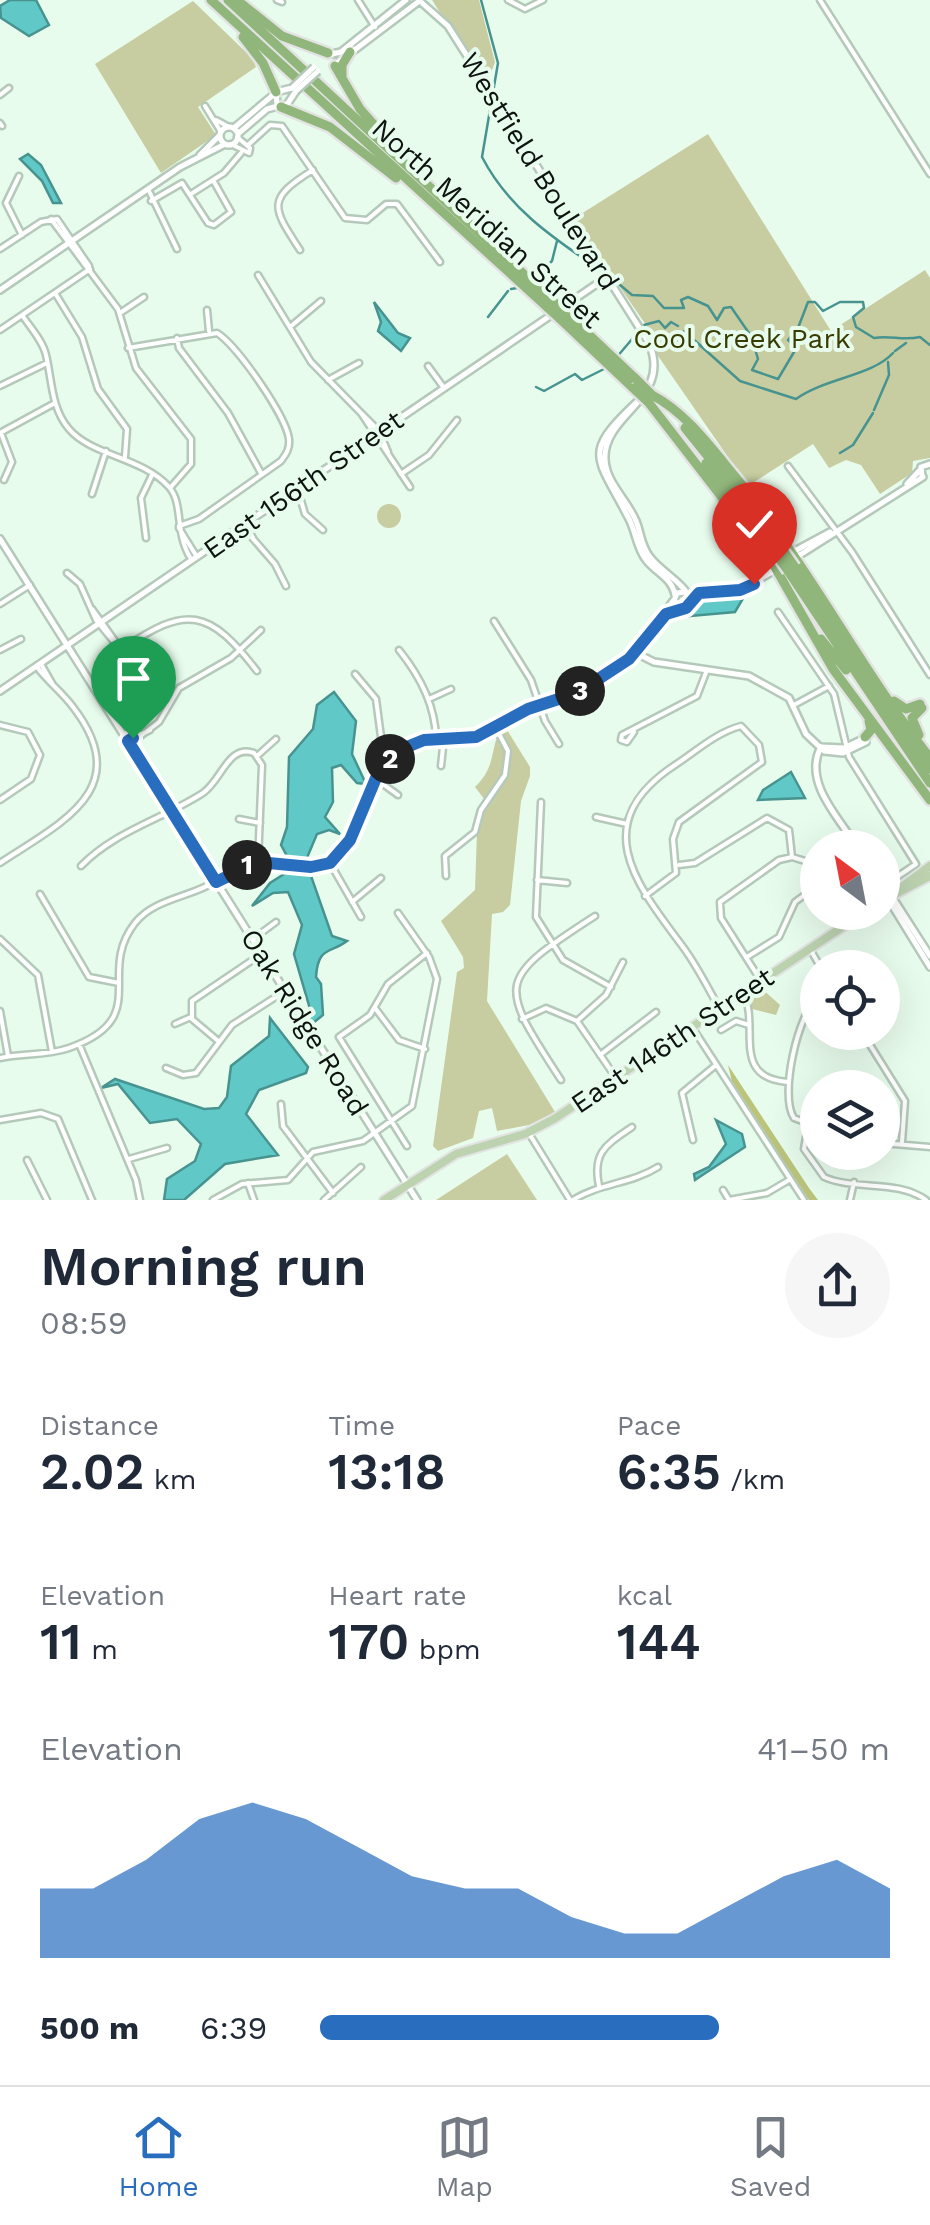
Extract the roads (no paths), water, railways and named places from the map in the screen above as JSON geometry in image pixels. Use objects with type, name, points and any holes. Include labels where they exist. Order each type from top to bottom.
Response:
[{"type":"highway","points":[[208,0],[253,48],[275,93]]},
{"type":"highway","name":"North Meridian Street","points":[[208,0],[650,394],[728,477],[930,769]]},
{"type":"highway","name":"North Meridian Street","points":[[228,0],[463,216],[551,306]]},
{"type":"highway","points":[[237,0],[286,38],[330,54]]},
{"type":"highway","points":[[344,86],[340,68],[350,52]]},
{"type":"highway","points":[[335,65],[344,86],[370,122],[463,216]]},
{"type":"highway","points":[[280,107],[336,131],[472,239]]},
{"type":"highway","points":[[650,394],[857,649],[928,748]]},
{"type":"highway","points":[[786,561],[792,595],[822,652],[871,726],[866,740]]},
{"type":"highway","name":"North Meridian Street","points":[[786,561],[894,741],[930,784]]},
{"type":"highway","points":[[792,595],[894,741],[930,800]]},
{"type":"highway","points":[[857,649],[930,758]]},
{"type":"highway","points":[[894,701],[906,709],[926,703]]},
{"type":"highway","points":[[857,702],[894,741]]},
{"type":"highway","points":[[926,703],[912,721],[928,748]]},
{"type":"highway","points":[[866,740],[878,736],[894,741]]},
{"type":"main road","points":[[900,884],[930,866]]},
{"type":"main road","points":[[900,887],[930,876]]},
{"type":"main road","name":"East 146th Street","points":[[406,1183],[462,1146],[528,1131],[616,1078],[838,930]]},
{"type":"main road","points":[[375,1200],[406,1183]]},
{"type":"main road","points":[[384,1200],[406,1183]]},
{"type":"street","points":[[358,0],[375,27]]},
{"type":"street","points":[[0,290],[140,194],[198,157],[228,144],[267,109],[280,107],[330,54],[375,27],[406,0]]},
{"type":"street","points":[[508,0],[522,9],[543,0]]},
{"type":"street","points":[[316,69],[335,65],[422,1]]},
{"type":"street","name":"Westfield Boulevard","points":[[422,1],[438,15],[492,95],[640,328],[655,360],[650,394]]},
{"type":"street","points":[[823,1],[930,174]]},
{"type":"street","points":[[330,54],[335,65]]},
{"type":"street","points":[[0,95],[10,88]]},
{"type":"street","points":[[198,157],[275,93],[294,90]]},
{"type":"street","points":[[275,93],[280,107]]},
{"type":"street","points":[[205,106],[228,144],[242,153],[247,154],[268,126],[279,125],[348,219],[367,220],[386,204],[396,204],[440,262]]},
{"type":"street","points":[[215,120],[250,145]]},
{"type":"street","points":[[190,194],[213,180],[242,153]]},
{"type":"street","points":[[300,250],[279,218],[277,204],[285,188],[313,170]]},
{"type":"street","points":[[19,176],[6,202],[22,235]]},
{"type":"street","points":[[151,201],[181,182],[211,225],[232,212],[213,180]]},
{"type":"street","points":[[148,189],[177,248]]},
{"type":"street","points":[[140,194],[151,201]]},
{"type":"street","points":[[0,249],[51,219],[62,223],[120,312],[128,348],[140,376],[188,434],[196,458],[170,488]]},
{"type":"street","points":[[0,330],[90,268]]},
{"type":"street","name":"East 156th Street","points":[[0,691],[605,274]]},
{"type":"street","points":[[258,276],[327,380],[376,432],[410,487]]},
{"type":"street","points":[[54,293],[82,337],[98,389],[127,430],[125,457]]},
{"type":"street","points":[[120,312],[144,297]]},
{"type":"street","points":[[290,327],[321,301]]},
{"type":"street","points":[[207,310],[209,332]]},
{"type":"street","points":[[22,315],[44,349],[55,403],[76,436],[125,457],[170,488],[177,502],[181,543],[194,558]]},
{"type":"street","points":[[128,348],[209,332],[230,344],[288,434],[284,457],[199,519],[179,527]]},
{"type":"street","points":[[177,338],[182,353],[228,413],[262,473]]},
{"type":"street","points":[[327,380],[359,363]]},
{"type":"street","points":[[0,386],[47,364]]},
{"type":"street","points":[[428,366],[444,388]]},
{"type":"street","points":[[650,394],[609,438],[605,463],[635,518],[647,553],[687,593],[691,602]]},
{"type":"street","points":[[650,394],[610,426],[600,460],[642,556],[671,583],[680,609]]},
{"type":"street","points":[[4,480],[12,462],[0,433],[55,403]]},
{"type":"street","points":[[401,474],[429,456],[457,420]]},
{"type":"street","points":[[92,494],[106,450]]},
{"type":"street","points":[[0,1058],[52,1052],[79,1044],[110,1026],[118,1007],[126,944],[136,922],[181,895],[258,862],[311,867],[330,863],[350,840],[376,778],[394,756],[413,743],[476,737],[539,704],[577,693],[636,653],[674,598],[687,593],[734,590],[906,484],[926,477],[930,464]]},
{"type":"street","points":[[788,466],[850,549],[930,675]]},
{"type":"street","points":[[146,538],[140,507],[152,475]]},
{"type":"street","points":[[297,487],[305,514],[324,530]]},
{"type":"street","points":[[244,524],[286,586]]},
{"type":"street","name":"Oak Ridge Road","points":[[0,539],[417,1200]]},
{"type":"street","points":[[67,572],[80,584],[92,610],[121,650],[134,685],[168,704]]},
{"type":"street","points":[[0,604],[30,586]]},
{"type":"street","points":[[666,614],[691,602],[699,593]]},
{"type":"street","points":[[778,612],[829,686],[838,705],[846,750],[895,830]]},
{"type":"street","points":[[121,650],[158,627],[195,620],[216,625],[257,671]]},
{"type":"street","points":[[494,620],[531,680],[560,744]]},
{"type":"street","points":[[129,743],[150,730],[183,684],[241,650],[261,630]]},
{"type":"street","points":[[0,650],[21,639]]},
{"type":"street","points":[[399,650],[417,673],[428,699],[436,738]]},
{"type":"street","points":[[636,653],[654,662],[750,676],[784,694],[794,705],[806,734],[831,753],[866,740]]},
{"type":"street","points":[[0,863],[74,814],[96,779],[98,758],[93,739],[39,666]]},
{"type":"street","points":[[634,732],[697,696],[708,670]]},
{"type":"street","points":[[355,674],[376,699],[380,737],[394,756]]},
{"type":"street","points":[[794,705],[829,686]]},
{"type":"street","points":[[428,699],[451,689]]},
{"type":"street","points":[[0,725],[24,729],[38,747],[34,776],[0,800]]},
{"type":"street","points":[[645,896],[672,878],[678,865],[673,839],[679,822],[762,762],[761,748],[741,726],[726,731],[655,778],[636,801],[627,824],[628,861],[645,896],[722,1008]]},
{"type":"street","points":[[446,876],[444,856],[475,832],[482,808],[506,771],[507,748],[496,728]]},
{"type":"street","points":[[441,766],[444,738]]},
{"type":"street","points":[[257,756],[276,739]]},
{"type":"street","points":[[821,747],[815,761],[816,780],[847,830]]},
{"type":"street","points":[[81,866],[138,825],[172,812],[212,786],[234,754],[248,751],[257,756],[262,768],[258,862]]},
{"type":"street","points":[[376,778],[398,795]]},
{"type":"street","points":[[541,802],[536,917],[572,968],[610,988]]},
{"type":"street","points":[[596,817],[627,824]]},
{"type":"street","points":[[678,865],[695,863],[767,818],[788,828],[792,857]]},
{"type":"street","points":[[239,819],[260,822]]},
{"type":"street","points":[[900,838],[916,864],[900,879]]},
{"type":"street","points":[[761,981],[721,918],[718,905],[725,895],[771,864],[792,857],[800,859]]},
{"type":"street","points":[[330,863],[361,918]]},
{"type":"street","points":[[352,902],[380,878]]},
{"type":"street","points":[[538,880],[567,882]]},
{"type":"street","points":[[40,894],[89,977],[118,984]]},
{"type":"street","points":[[746,958],[779,937],[800,898]]},
{"type":"street","points":[[900,911],[930,956]]},
{"type":"street","points":[[212,1200],[248,1183],[288,1180],[308,1157],[375,1134],[415,1101],[436,979],[427,953],[398,913]]},
{"type":"street","points":[[561,1080],[522,1020],[514,998],[518,976],[529,960],[595,916]]},
{"type":"street","points":[[900,917],[930,970]]},
{"type":"street","points":[[253,939],[276,922]]},
{"type":"street","points":[[905,926],[924,946]]},
{"type":"street","points":[[0,938],[40,979],[52,1052]]},
{"type":"street","points":[[407,1146],[339,1037],[375,1008],[388,984],[427,953]]},
{"type":"street","points":[[218,1040],[191,1017],[190,1006],[196,996],[262,954]]},
{"type":"street","points":[[577,1021],[610,988],[623,962]]},
{"type":"street","points":[[166,1068],[180,1075],[194,1074],[236,1022],[285,991]]},
{"type":"street","points":[[742,994],[750,1011],[746,1044],[758,1067],[770,1079],[788,1082]]},
{"type":"street","points":[[375,1008],[399,1040],[425,1049]]},
{"type":"street","points":[[522,1020],[550,1008],[577,1021],[616,1078]]},
{"type":"street","points":[[0,1012],[8,1056]]},
{"type":"street","points":[[600,1055],[656,1012]]},
{"type":"street","points":[[175,1024],[191,1017]]},
{"type":"street","points":[[721,1030],[736,1022],[749,1025]]},
{"type":"street","points":[[692,1027],[804,1200]]},
{"type":"street","points":[[800,1035],[786,1099],[794,1118],[800,1121]]},
{"type":"street","points":[[79,1044],[128,1160],[140,1200]]},
{"type":"street","points":[[873,1050],[904,1101],[902,1142],[930,1147]]},
{"type":"street","points":[[693,1140],[682,1093],[716,1064]]},
{"type":"street","points":[[281,1104],[283,1126],[332,1193]]},
{"type":"street","points":[[0,1120],[41,1113],[58,1119],[92,1200]]},
{"type":"street","points":[[599,1186],[597,1156],[632,1127]]},
{"type":"street","points":[[528,1131],[571,1200],[599,1186],[638,1179],[658,1166]]},
{"type":"street","points":[[128,1160],[167,1148]]},
{"type":"street","points":[[27,1160],[47,1200]]},
{"type":"street","points":[[324,1200],[360,1167]]},
{"type":"street","points":[[817,1170],[831,1180],[899,1188],[926,1200]]},
{"type":"street","points":[[723,1190],[729,1200],[767,1193],[790,1179]]},
{"type":"street","points":[[850,1200],[854,1182]]},
{"type":"street","points":[[248,1183],[254,1200]]},
{"type":"street","points":[[899,1188],[900,1199]]},
{"type":"water","points":[[10,0],[36,0],[49,25],[29,36],[1,18],[0,6]]},
{"type":"water","points":[[28,154],[41,165],[61,203],[53,203],[42,181],[20,159]]},
{"type":"water","points":[[374,302],[398,333],[410,338],[401,351],[378,331],[381,322]]},
{"type":"water","points":[[745,595],[735,612],[690,616],[703,598]]},
{"type":"water","points":[[334,692],[356,721],[352,754],[366,784],[357,783],[341,765],[332,768],[333,802],[325,817],[340,834],[329,830],[317,834],[306,860],[287,856],[281,845],[287,827],[289,757],[313,729],[317,705]]},
{"type":"water","points":[[791,772],[805,798],[758,800],[763,790]]},
{"type":"water","points":[[292,869],[310,873],[332,936],[347,941],[319,960],[316,977],[321,984],[323,1015],[313,1023],[302,1012],[310,1009],[294,954],[302,925],[288,892],[273,893],[252,906],[270,883]]},
{"type":"water","points":[[270,1018],[308,1067],[306,1073],[259,1090],[246,1114],[278,1155],[225,1164],[184,1200],[164,1200],[167,1179],[195,1161],[201,1144],[177,1119],[150,1123],[118,1084],[101,1088],[115,1079],[204,1109],[219,1108],[227,1097],[231,1066],[269,1036]]},
{"type":"water","points":[[716,1120],[742,1134],[745,1147],[695,1180],[694,1174],[709,1167],[726,1144]]},
{"type":"waterway","points":[[481,0],[498,63],[482,157],[519,207],[600,270]]},
{"type":"waterway","points":[[535,277],[552,261],[557,241]]},
{"type":"waterway","points":[[607,274],[632,295],[653,296],[664,308],[684,308],[681,300],[688,297],[708,306],[717,320],[724,308],[731,307],[751,336],[758,359],[752,370],[778,379],[797,347],[788,340],[798,328],[808,302],[815,302],[823,311],[840,302],[863,302],[864,308],[853,317],[856,327],[874,338],[920,337],[930,345]]},
{"type":"waterway","points":[[511,289],[517,288]]},
{"type":"waterway","points":[[488,317],[508,291]]},
{"type":"waterway","points":[[616,358],[644,325],[659,321],[665,328],[671,322],[678,326]]},
{"type":"waterway","points":[[684,331],[740,381],[796,399],[873,367],[893,353]]},
{"type":"waterway","points":[[895,351],[906,343]]},
{"type":"waterway","points":[[874,410],[889,375],[888,362]]},
{"type":"waterway","points":[[536,387],[544,391],[575,374],[582,380],[608,367]]},
{"type":"waterway","points":[[840,453],[853,445],[873,413]]},
{"type":"park label","name":"Cool Creek Park","points":[[742,338]]}]
